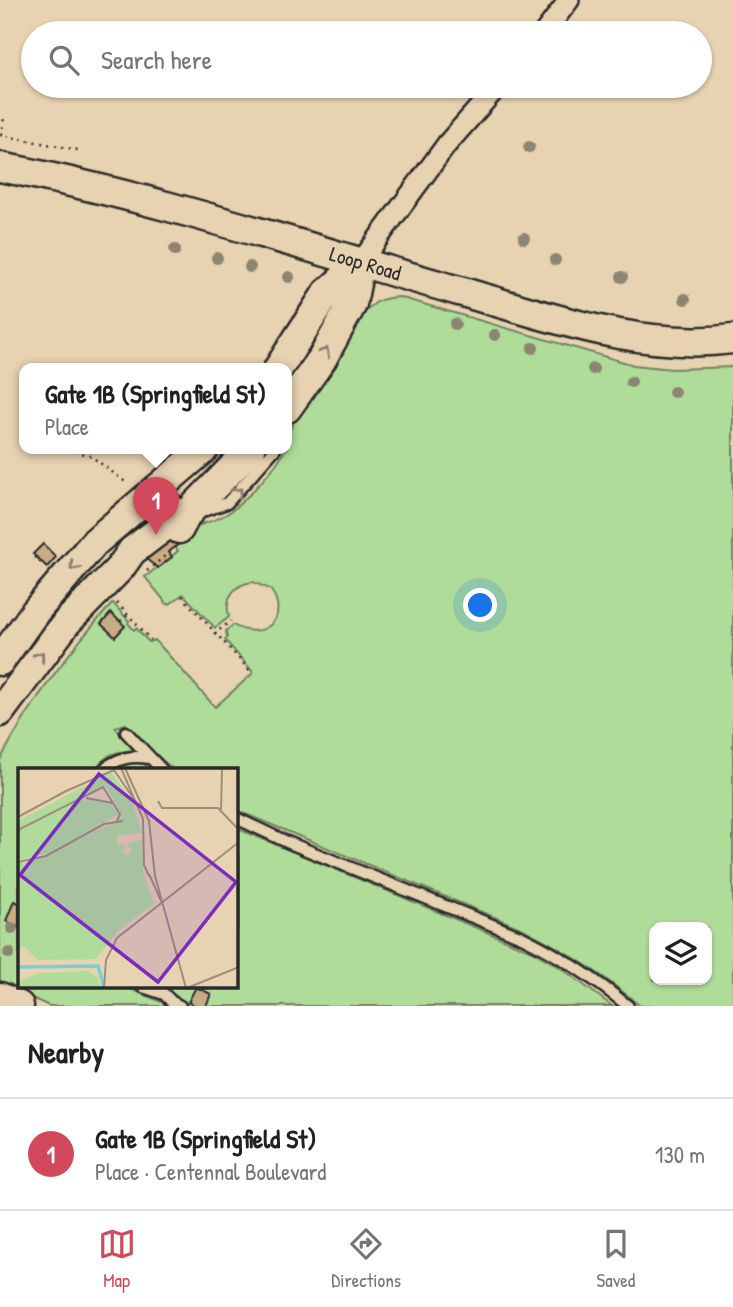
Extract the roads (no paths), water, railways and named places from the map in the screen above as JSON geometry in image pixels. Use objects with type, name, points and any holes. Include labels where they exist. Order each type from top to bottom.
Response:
[{"type":"street","points":[[553,21],[569,0]]},
{"type":"street","points":[[282,363],[327,292],[360,263],[447,144],[487,98]]},
{"type":"street","name":"Loop Road","points":[[0,167],[143,199],[360,263],[615,333],[680,342],[733,339]]},
{"type":"street","points":[[292,401],[322,359],[352,304],[360,263]]},
{"type":"street","points":[[3,710],[67,622],[107,555],[162,486],[198,454]]},
{"type":"street","points":[[107,555],[140,562],[177,532],[187,514],[246,454]]},
{"type":"street","points":[[0,660],[35,612],[107,555]]},
{"type":"street","points":[[0,997],[19,1006]]},
{"type":"lane","points":[[162,486],[187,514],[212,509],[226,503],[270,454]]},
{"type":"lane","points":[[126,732],[160,768]]},
{"type":"lane","points":[[106,768],[119,759],[134,755],[149,758]]},
{"type":"lane","points":[[238,819],[287,842],[523,937],[568,961],[628,1006]]},
{"type":"lane","points":[[161,991],[180,1006]]},
{"type":"place","name":"Gate 1B (Springfield St)","points":[[156,535]]}]
